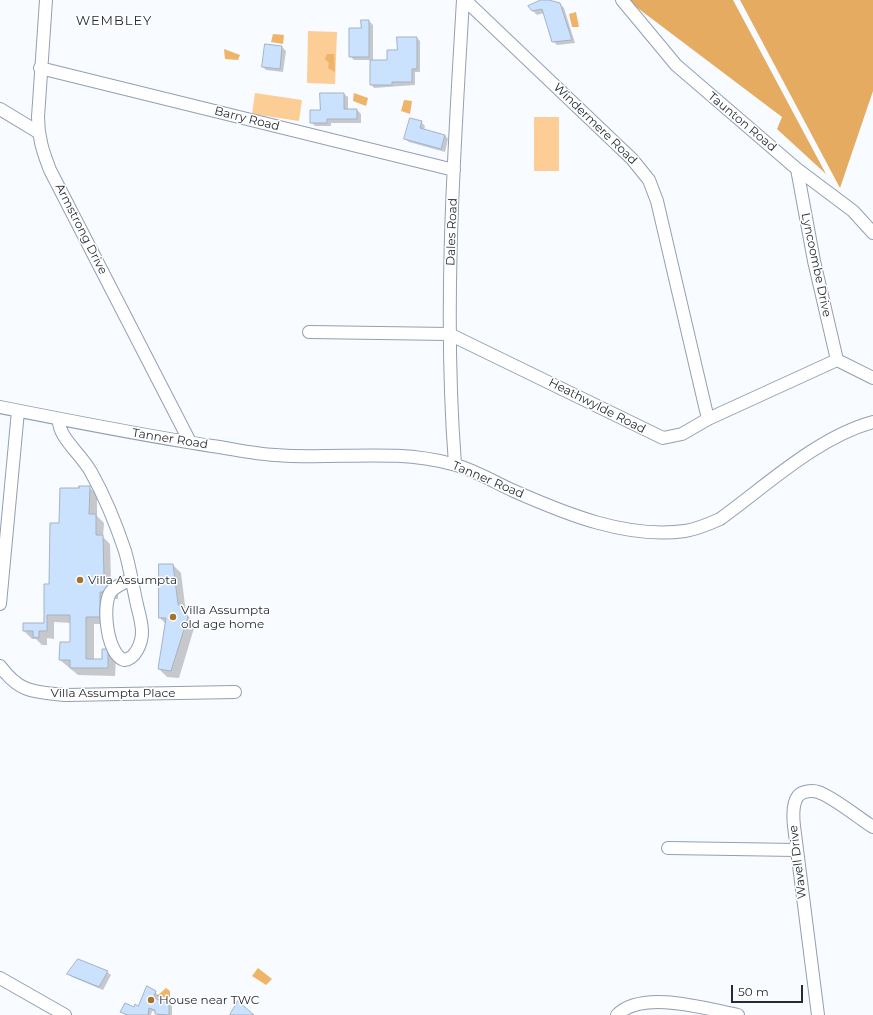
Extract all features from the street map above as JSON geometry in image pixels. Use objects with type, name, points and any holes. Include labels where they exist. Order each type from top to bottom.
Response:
[{"type":"street","name":"Armstrong Drive","points":[[46,0],[40,68],[38,132],[41,148],[50,170],[190,442]]},
{"type":"street","name":"Dales Road","points":[[455,464],[450,406],[449,334],[454,170],[464,0]]},
{"type":"street","name":"Windermere Road","points":[[464,0],[632,159],[649,180],[661,216],[708,419]]},
{"type":"street","name":"Taunton Road","points":[[622,0],[676,65],[797,169],[852,211],[873,233]]},
{"type":"street","name":"Barry Road","points":[[40,68],[454,170]]},
{"type":"street","points":[[0,109],[38,132]]},
{"type":"street","name":"Lyncoombe Drive","points":[[797,169],[814,261],[837,360]]},
{"type":"street","name":"Heathwylde Road","points":[[309,332],[449,334],[568,390],[658,437],[667,438],[677,435],[708,419],[837,360]]},
{"type":"street","points":[[837,360],[873,378]]},
{"type":"street","name":"Tanner Road","points":[[0,407],[190,442],[274,455],[395,454],[430,459],[455,464],[515,492],[586,519],[632,529],[673,532],[687,531],[706,526],[720,519],[814,450],[839,434],[873,422]]},
{"type":"street","points":[[0,604],[18,411]]},
{"type":"street","points":[[59,419],[59,427],[62,435],[86,463],[99,488],[125,550],[142,631],[139,646],[130,657],[124,660],[118,656],[114,650],[108,632],[107,603],[112,590],[131,579]]},
{"type":"street","name":"Villa Assumpta Place","points":[[0,666],[14,683],[39,692],[65,694],[235,692]]},
{"type":"street","name":"Wavell Drive","points":[[818,1015],[796,850],[793,811],[798,796],[803,793],[818,792],[873,827]]},
{"type":"street","points":[[668,848],[796,850]]},
{"type":"street","points":[[0,978],[65,1015]]},
{"type":"street","points":[[617,1015],[634,1005],[646,1002],[673,1003],[738,1015]]},
{"type":"shaded area","points":[[627,0],[733,0],[826,174],[777,129],[782,117]]},
{"type":"shaded area","points":[[740,0],[873,0],[873,91],[840,188]]},
{"type":"shaded area","points":[[576,12],[579,27],[572,27],[569,14]]},
{"type":"shaded area","points":[[308,31],[337,32],[335,84],[307,83]]},
{"type":"shaded area","points":[[273,34],[284,35],[283,44],[271,42]]},
{"type":"shaded area","points":[[224,49],[240,55],[238,60],[225,59]]},
{"type":"shaded area","points":[[327,54],[334,54],[335,72],[328,68],[329,63],[325,59]]},
{"type":"shaded area","points":[[255,93],[302,100],[299,121],[252,114]]},
{"type":"shaded area","points":[[354,93],[368,98],[366,106],[353,101]]},
{"type":"shaded area","points":[[404,100],[412,101],[410,114],[401,111]]},
{"type":"shaded area","points":[[534,117],[559,117],[559,171],[534,171]]},
{"type":"shaded area","points":[[258,968],[272,979],[266,985],[252,976]]},
{"type":"shaded area","points":[[166,988],[170,991],[170,997],[157,996]]},
{"type":"building","points":[[541,0],[549,0],[560,3],[572,40],[552,42],[542,9],[532,11],[528,6]]},
{"type":"building","points":[[361,20],[369,20],[369,57],[349,57],[349,28],[361,28]]},
{"type":"building","points":[[397,37],[417,37],[417,69],[412,69],[412,82],[392,82],[392,85],[370,85],[370,60],[387,60],[387,50],[397,50]]},
{"type":"building","points":[[265,44],[282,46],[280,69],[262,67]]},
{"type":"building","points":[[320,93],[344,93],[344,109],[357,109],[357,119],[327,119],[327,123],[310,123],[310,110],[320,110]]},
{"type":"building","points":[[410,118],[422,121],[420,128],[445,135],[441,149],[404,139]]},
{"type":"building","name":"Villa Assumpta","points":[[79,486],[90,486],[89,514],[96,514],[96,535],[103,535],[104,577],[110,577],[110,592],[100,592],[100,617],[86,617],[86,659],[102,659],[102,649],[108,649],[108,668],[70,668],[70,660],[59,660],[60,642],[70,642],[70,615],[47,615],[47,631],[39,631],[39,638],[33,637],[33,631],[23,631],[23,623],[44,623],[44,584],[49,584],[50,523],[59,523],[60,488],[79,488]]},
{"type":"building","name":"Villa Assumpta old age home","points":[[159,564],[173,564],[178,604],[188,617],[171,671],[158,669],[166,618],[159,618]]},
{"type":"building","points":[[78,959],[108,971],[99,987],[67,974]]},
{"type":"building","name":"House near TWC","points":[[147,986],[156,991],[153,998],[169,1002],[169,1015],[155,1014],[155,1010],[149,1008],[148,1015],[128,1015],[120,1012],[125,1003],[134,1007],[135,1004],[138,1006]]},
{"type":"building","points":[[238,1001],[254,1015],[230,1015]]},
{"type":"place","name":"Villa Assumpta","points":[[80,580]]},
{"type":"place","name":"Villa Assumpta old age home","points":[[173,617]]},
{"type":"place","name":"House near TWC","points":[[151,1000]]},
{"type":"district","name":"WEMBLEY","points":[[114,21]]}]
